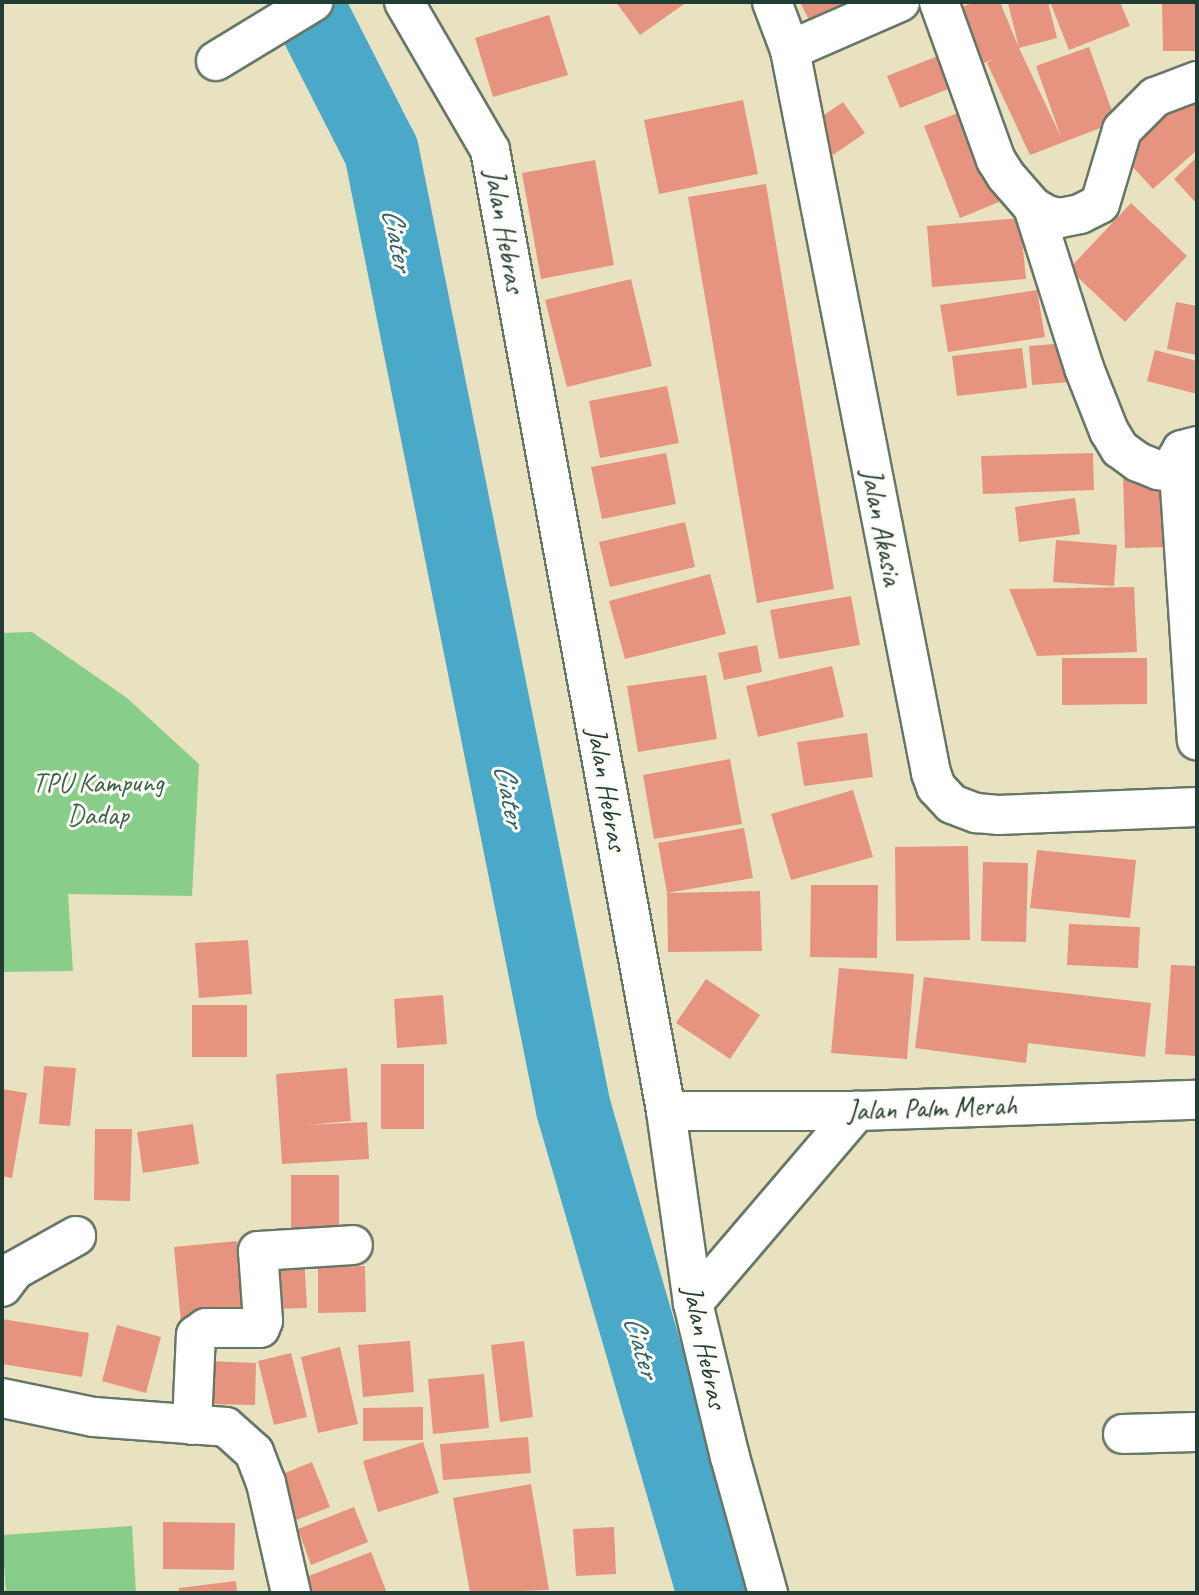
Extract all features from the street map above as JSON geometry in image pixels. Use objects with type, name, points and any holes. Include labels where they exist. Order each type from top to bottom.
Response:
[{"type":"street","points":[[216,61],[313,2]]},
{"type":"street","name":"Jalan Hebras","points":[[404,2],[491,150],[666,1111],[693,1303],[761,1592]]},
{"type":"street","name":"Jalan Akasia","points":[[772,2],[790,50],[928,759],[936,787],[952,804],[976,813],[998,816],[1197,807]]},
{"type":"street","points":[[790,50],[900,2]]},
{"type":"street","points":[[939,2],[996,160],[1033,207],[1084,368],[1109,430],[1120,449],[1138,462],[1188,459],[1197,740]]},
{"type":"street","points":[[1033,207],[1059,218],[1080,214],[1100,204],[1122,130],[1155,97],[1197,80]]},
{"type":"street","name":"Jalan Palm Merah","points":[[666,1111],[857,1111],[1197,1100]]},
{"type":"street","points":[[693,1303],[857,1111]]},
{"type":"street","points":[[2,1287],[15,1269],[76,1236]]},
{"type":"street","points":[[192,1425],[196,1335],[206,1328],[260,1328],[263,1321],[258,1251],[353,1245]]},
{"type":"street","points":[[2,1398],[94,1417],[226,1427],[254,1452],[266,1483],[290,1593]]},
{"type":"street","points":[[1123,1434],[1197,1432]]},
{"type":"green space","name":"TPU Kampung Dadap","points":[[32,632],[127,698],[199,764],[192,896],[68,894],[73,971],[2,972],[2,633]]},
{"type":"green space","points":[[132,1526],[136,1593],[6,1593],[2,1535]]},
{"type":"building","points":[[616,2],[687,2],[640,35]]},
{"type":"building","points":[[800,2],[849,2],[809,20]]},
{"type":"building","points":[[975,2],[1000,2],[1061,137],[1036,66],[1089,47],[1116,122],[1030,155],[987,63],[993,59],[978,66],[954,10]]},
{"type":"building","points":[[1048,2],[1057,38],[1019,48],[1008,3]]},
{"type":"building","points":[[1050,2],[1120,2],[1130,26],[1069,50]]},
{"type":"building","points":[[1162,2],[1197,2],[1197,51],[1163,51]]},
{"type":"building","points":[[549,15],[568,75],[493,97],[475,38]]},
{"type":"building","points":[[943,54],[956,86],[900,108],[887,76]]},
{"type":"building","points":[[1197,84],[1197,150],[1153,189],[1120,153]]},
{"type":"building","points":[[743,100],[758,174],[659,194],[644,120]]},
{"type":"building","points":[[843,102],[865,133],[833,155],[811,124]]},
{"type":"building","points":[[963,111],[999,202],[960,218],[924,126]]},
{"type":"building","points":[[1197,157],[1197,204],[1174,179]]},
{"type":"building","points":[[595,160],[614,265],[541,279],[522,173]]},
{"type":"building","points":[[766,184],[834,589],[757,603],[688,197]]},
{"type":"building","points":[[1131,203],[1187,256],[1125,322],[1069,269]]},
{"type":"building","points":[[1020,218],[1026,279],[932,287],[927,226]]},
{"type":"building","points":[[631,279],[652,366],[567,387],[545,300]]},
{"type":"building","points":[[1037,290],[1045,337],[948,352],[940,305]]},
{"type":"building","points":[[1176,302],[1197,306],[1197,355],[1167,349]]},
{"type":"building","points":[[1068,343],[1071,382],[1032,385],[1029,346]]},
{"type":"building","points":[[1022,348],[1027,388],[957,396],[952,356]]},
{"type":"building","points":[[1155,350],[1197,361],[1197,394],[1147,381]]},
{"type":"building","points":[[667,386],[679,443],[600,458],[589,401]]},
{"type":"building","points":[[666,453],[676,504],[602,519],[591,467]]},
{"type":"building","points":[[1093,453],[1094,490],[983,494],[981,456]]},
{"type":"building","points":[[1169,473],[1170,547],[1125,548],[1123,474]]},
{"type":"building","points":[[1075,498],[1080,534],[1019,542],[1015,507]]},
{"type":"building","points":[[685,522],[695,567],[610,587],[599,542]]},
{"type":"building","points":[[1056,540],[1117,545],[1114,586],[1053,582]]},
{"type":"building","points":[[710,574],[726,634],[625,659],[609,601]]},
{"type":"building","points":[[1134,587],[1137,652],[1037,656],[1009,589]]},
{"type":"building","points":[[851,596],[860,645],[779,659],[770,610]]},
{"type":"building","points":[[757,645],[762,672],[724,680],[718,653]]},
{"type":"building","points":[[1062,658],[1147,658],[1147,704],[1062,705]]},
{"type":"building","points":[[832,666],[844,717],[758,737],[746,686]]},
{"type":"building","points":[[706,675],[717,739],[638,752],[627,686]]},
{"type":"building","points":[[867,733],[873,777],[804,786],[797,742]]},
{"type":"building","points":[[730,759],[742,824],[654,839],[643,775]]},
{"type":"building","points":[[853,790],[873,857],[791,880],[771,814]]},
{"type":"building","points":[[744,828],[753,878],[667,893],[658,843]]},
{"type":"building","points":[[968,846],[970,940],[896,941],[895,847]]},
{"type":"building","points":[[1037,850],[1136,860],[1130,918],[1030,908]]},
{"type":"building","points":[[983,862],[1028,863],[1026,942],[981,941]]},
{"type":"building","points":[[811,885],[878,885],[877,958],[810,957]]},
{"type":"building","points":[[760,891],[762,951],[668,952],[667,893]]},
{"type":"building","points":[[1069,924],[1140,927],[1138,968],[1067,965]]},
{"type":"building","points":[[248,940],[252,994],[199,998],[195,943]]},
{"type":"building","points":[[1171,965],[1197,966],[1197,1056],[1165,1054]]},
{"type":"building","points":[[839,968],[914,974],[907,1059],[831,1053]]},
{"type":"building","points":[[924,977],[1151,1003],[1145,1057],[1028,1043],[1026,1063],[915,1048]]},
{"type":"building","points":[[706,979],[760,1015],[730,1059],[676,1023]]},
{"type":"building","points":[[443,995],[447,1044],[397,1048],[394,999]]},
{"type":"building","points":[[192,1005],[247,1005],[247,1057],[192,1057]]},
{"type":"building","points":[[381,1064],[424,1064],[424,1129],[381,1129]]},
{"type":"building","points":[[44,1066],[76,1068],[70,1126],[39,1124]]},
{"type":"building","points":[[347,1068],[351,1121],[307,1125],[367,1122],[369,1159],[282,1164],[276,1074]]},
{"type":"building","points":[[2,1089],[27,1093],[12,1178],[2,1176]]},
{"type":"building","points":[[193,1124],[199,1164],[143,1173],[137,1132]]},
{"type":"building","points":[[95,1129],[132,1129],[130,1201],[94,1200]]},
{"type":"building","points":[[291,1175],[339,1175],[339,1234],[291,1234]]},
{"type":"building","points":[[237,1241],[244,1317],[181,1323],[174,1247]]},
{"type":"building","points":[[304,1255],[307,1308],[272,1309],[269,1256]]},
{"type":"building","points":[[365,1266],[366,1312],[318,1313],[318,1267]]},
{"type":"building","points":[[2,1319],[89,1333],[82,1377],[2,1364]]},
{"type":"building","points":[[117,1325],[161,1337],[146,1393],[102,1381]]},
{"type":"building","points":[[410,1341],[414,1392],[363,1397],[358,1345]]},
{"type":"building","points":[[524,1341],[533,1417],[500,1422],[491,1345]]},
{"type":"building","points":[[340,1347],[358,1424],[318,1433],[301,1357]]},
{"type":"building","points":[[291,1353],[307,1417],[274,1425],[258,1361]]},
{"type":"building","points":[[209,1361],[256,1363],[255,1405],[208,1404]]},
{"type":"building","points":[[484,1374],[489,1428],[433,1434],[428,1379]]},
{"type":"building","points":[[423,1407],[423,1440],[363,1441],[363,1408]]},
{"type":"building","points":[[528,1437],[531,1473],[443,1480],[440,1444]]},
{"type":"building","points":[[423,1442],[439,1493],[378,1512],[363,1461]]},
{"type":"building","points":[[312,1462],[330,1507],[291,1522],[273,1478]]},
{"type":"building","points":[[531,1484],[549,1590],[470,1593],[453,1498]]},
{"type":"building","points":[[354,1507],[368,1542],[311,1565],[298,1529]]},
{"type":"building","points":[[163,1522],[235,1523],[234,1570],[163,1569]]},
{"type":"building","points":[[614,1527],[616,1574],[576,1576],[573,1529]]},
{"type":"building","points":[[371,1552],[387,1593],[307,1593],[301,1579]]},
{"type":"building","points":[[236,1581],[237,1593],[179,1593],[179,1588]]},
{"type":"waterway","name":"Ciater","points":[[305,2],[381,151],[573,1108],[714,1593]]}]
